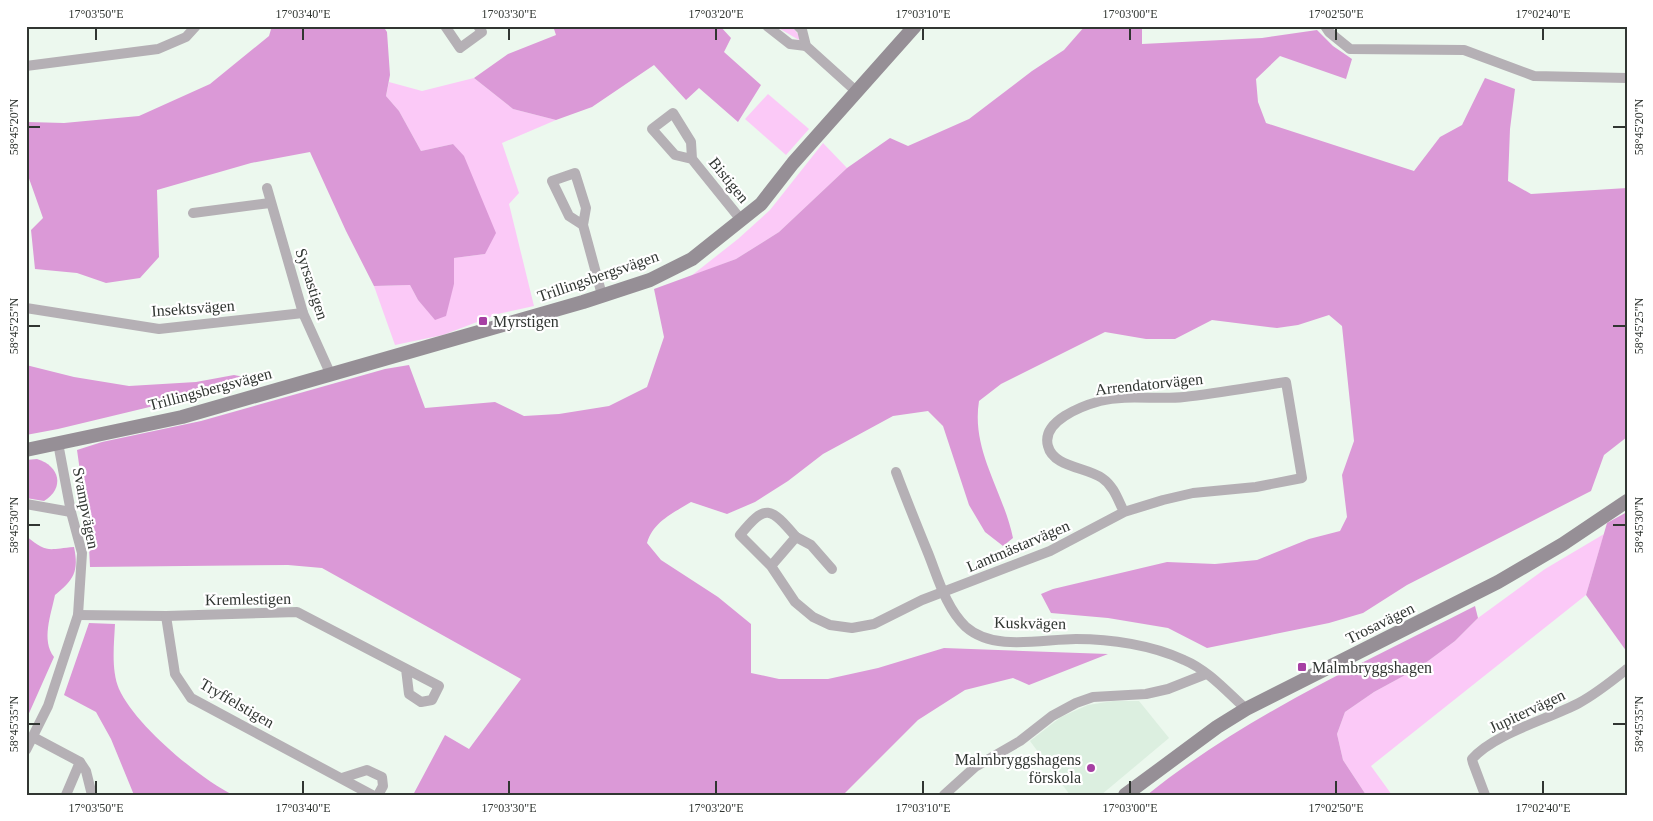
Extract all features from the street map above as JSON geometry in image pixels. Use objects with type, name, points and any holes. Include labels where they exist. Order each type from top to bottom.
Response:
[{"type":"street","points":[[26,66],[158,49],[186,37],[196,26]]},
{"type":"street","points":[[446,26],[460,48],[482,32],[478,26]]},
{"type":"street","points":[[767,26],[790,44],[806,46]]},
{"type":"street","points":[[798,26],[802,30],[806,46],[857,92]]},
{"type":"street","name":"Trillingsbergsvägen","points":[[26,450],[182,417],[602,295],[650,280],[692,260],[761,204],[793,163],[915,26]]},
{"type":"street","points":[[1325,26],[1350,49],[1464,50],[1534,76],[1627,78]]},
{"type":"street","name":"Bistigen","points":[[692,159],[675,155],[652,129],[673,113],[691,142],[692,159],[742,221]]},
{"type":"street","points":[[583,225],[569,216],[552,181],[575,173],[586,208],[583,225],[602,295]]},
{"type":"street","name":"Syrsastigen","points":[[267,188],[303,313],[330,373]]},
{"type":"street","points":[[193,213],[270,203]]},
{"type":"street","name":"Insektsvägen","points":[[26,308],[159,329],[303,313]]},
{"type":"street","name":"Arrendatorvägen","points":[[1124,512],[1114,490],[1103,479],[1089,470],[1065,463],[1051,455],[1047,445],[1048,433],[1054,425],[1083,407],[1102,400],[1170,398],[1286,382],[1302,478]]},
{"type":"street","name":"Svampvägen","points":[[26,750],[48,706],[78,615],[82,554],[71,512],[58,443]]},
{"type":"street","name":"Kuskvägen","points":[[896,472],[944,592],[954,612],[967,627],[984,637],[1008,641],[1077,639],[1118,642],[1184,660],[1206,674],[1246,709]]},
{"type":"street","name":"Lantmästarvägen","points":[[832,569],[810,545],[796,537],[776,515],[762,513],[755,516],[740,535],[771,566],[794,602],[813,617],[830,625],[852,628],[874,624],[922,600],[1050,551],[1124,512],[1163,500],[1193,494],[1256,487],[1302,478]]},
{"type":"street","name":"Trosavägen","points":[[1125,795],[1209,732],[1246,709],[1498,582],[1563,544],[1627,501]]},
{"type":"street","points":[[26,504],[71,512]]},
{"type":"street","points":[[771,566],[796,537]]},
{"type":"street","name":"Kremlestigen","points":[[78,615],[166,616],[297,612],[406,669]]},
{"type":"street","name":"Tryffelstigen","points":[[166,616],[175,674],[191,698],[372,795]]},
{"type":"street","name":"Jupitervägen","points":[[1485,795],[1472,759],[1478,753],[1511,734],[1579,703],[1626,671]]},
{"type":"street","points":[[944,795],[975,767],[1020,741],[1052,716],[1076,703],[1102,696],[1146,694],[1168,689],[1206,674]]},
{"type":"street","points":[[34,737],[80,762],[86,771],[92,795]]},
{"type":"street","points":[[66,795],[80,762]]},
{"type":"street","points":[[342,778],[367,770],[382,777],[383,786],[378,795]]},
{"type":"shaded area","points":[[272,26],[383,26],[387,32],[390,75],[386,96],[399,111],[421,151],[453,144],[464,156],[496,233],[485,254],[454,258],[454,284],[446,316],[435,320],[418,300],[410,285],[374,286],[346,231],[310,152],[251,163],[157,190],[159,257],[140,278],[106,283],[77,273],[35,269],[31,230],[43,218],[26,170],[26,112],[28,122],[64,123],[139,116],[210,84],[269,36]]},
{"type":"shaded area","points":[[553,26],[720,26],[731,38],[724,52],[761,85],[738,122],[699,88],[686,100],[654,65],[592,107],[556,120],[513,109],[474,78],[508,54],[556,35]]},
{"type":"shaded area","points":[[775,26],[792,26],[800,37],[799,40]]},
{"type":"shaded area","points":[[1085,26],[1142,26],[1142,44],[1262,38],[1317,30],[1333,46],[1352,59],[1346,79],[1280,56],[1256,79],[1258,102],[1266,123],[1414,171],[1440,137],[1462,125],[1485,78],[1515,89],[1510,129],[1508,181],[1531,194],[1627,188],[1627,437],[1604,455],[1591,491],[1407,585],[1363,613],[1329,623],[1207,648],[1168,628],[1108,618],[1051,613],[1041,594],[1053,589],[1167,562],[1215,564],[1257,560],[1309,539],[1340,531],[1347,517],[1342,475],[1354,441],[1342,326],[1329,315],[1298,325],[1277,328],[1212,320],[1175,339],[1146,339],[1105,332],[1001,384],[979,401],[978,419],[984,454],[1013,538],[1003,546],[985,532],[969,505],[943,426],[928,411],[893,416],[823,454],[788,481],[755,502],[727,514],[691,502],[664,519],[650,536],[647,543],[661,560],[718,597],[751,624],[751,673],[779,679],[828,679],[878,668],[944,648],[1108,654],[1029,685],[1013,678],[965,690],[918,720],[843,795],[413,795],[445,735],[469,749],[521,679],[322,568],[288,565],[90,567],[88,528],[77,450],[102,442],[201,421],[385,369],[409,365],[425,408],[495,402],[524,416],[559,414],[609,406],[647,387],[664,337],[654,289],[736,259],[779,232],[847,168],[890,138],[908,146],[969,119],[1032,71],[1064,50]]},
{"type":"shaded area","points":[[474,78],[513,109],[556,120],[502,143],[519,193],[509,204],[534,306],[498,314],[443,335],[395,345],[374,286],[410,285],[418,300],[435,319],[454,284],[454,258],[485,254],[453,144],[421,151],[399,111],[386,96],[389,82],[422,91]]},
{"type":"shaded area","points":[[768,94],[809,129],[786,155],[745,119]]},
{"type":"shaded area","points":[[823,143],[847,168],[779,232],[736,259],[691,276],[738,239],[770,210]]},
{"type":"shaded area","points":[[26,365],[74,377],[129,386],[196,382],[234,375],[244,377],[244,381],[237,386],[26,435]]},
{"type":"shaded area","points":[[37,459],[51,467],[57,478],[55,490],[44,501],[26,498],[26,460]]},
{"type":"shaded area","points":[[1627,512],[1627,652],[1586,595],[1607,523]]},
{"type":"shaded area","points":[[1604,534],[1586,595],[1371,766],[1392,795],[1366,795],[1343,760],[1337,734],[1345,712],[1374,692],[1420,667],[1455,641],[1478,618],[1545,569]]},
{"type":"shaded area","points":[[26,536],[39,546],[48,549],[74,547],[76,563],[71,580],[55,595],[48,627],[48,643],[54,657],[26,720]]},
{"type":"shaded area","points":[[1475,606],[1478,618],[1455,641],[1420,667],[1374,692],[1345,712],[1337,734],[1343,760],[1366,795],[1147,795],[1224,740],[1264,716],[1348,670]]},
{"type":"shaded area","points":[[89,623],[115,624],[114,657],[116,682],[127,703],[139,718],[153,734],[186,763],[233,795],[134,795],[111,739],[96,712],[64,695]]},
{"type":"shaded area","name":"Malmbryggshagens förskola","points":[[1113,701],[1139,701],[1169,738],[1101,795],[1070,795],[1030,741],[1061,717],[1088,705]]},
{"type":"place","name":"Myrstigen","points":[[483,321]]},
{"type":"place","name":"Malmbryggshagen","points":[[1302,667]]},
{"type":"place","name":"Malmbryggshagens förskola","points":[[1091,768]]}]
